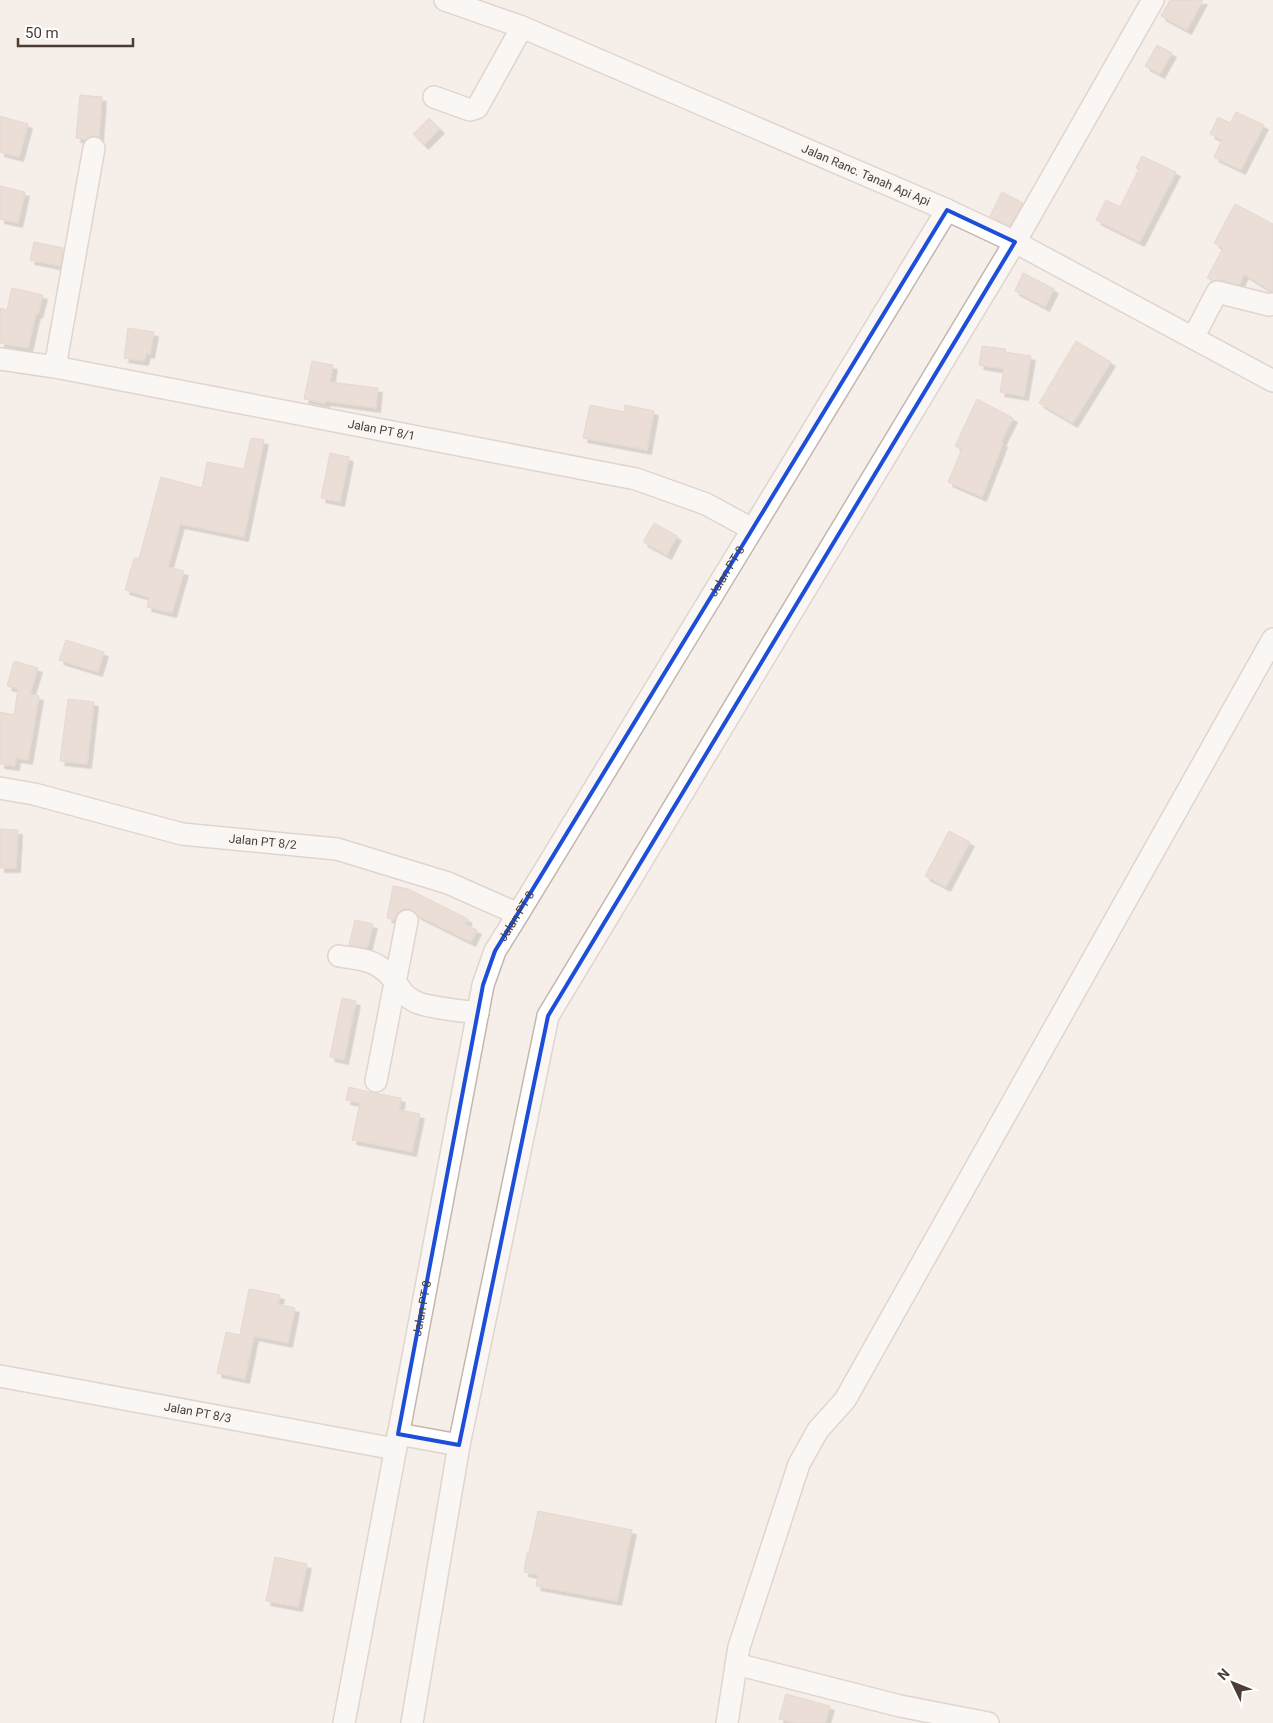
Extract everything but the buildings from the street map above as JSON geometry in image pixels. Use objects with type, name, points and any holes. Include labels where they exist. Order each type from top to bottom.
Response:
[{"type":"street","name":"Jalan Ranc. Tanah Api Api","points":[[445,0],[522,27],[947,210],[1015,242],[1273,381]]},
{"type":"street","points":[[412,1723],[451,1444],[548,1016],[1015,242],[1153,0]]},
{"type":"street","points":[[434,97],[470,110],[477,108],[522,27]]},
{"type":"street","points":[[55,368],[94,148]]},
{"type":"street","name":"Jalan PT 8","points":[[344,1723],[402,1440],[483,985],[495,950],[947,210]]},
{"type":"street","points":[[1193,338],[1217,292],[1269,305],[1273,304]]},
{"type":"street","name":"Jalan PT 8/1","points":[[0,359],[636,479],[706,504],[752,529]]},
{"type":"street","points":[[727,1723],[739,1647],[799,1464],[818,1430],[845,1400],[1273,638]]},
{"type":"street","name":"Jalan PT 8/2","points":[[0,788],[34,794],[182,834],[337,849],[448,883],[518,914]]},
{"type":"street","points":[[376,1082],[407,921]]},
{"type":"street","points":[[339,956],[368,961],[378,965],[395,982],[402,994],[416,1003],[478,1013]]},
{"type":"street","name":"Jalan PT 8/3","points":[[0,1376],[402,1440],[451,1444]]},
{"type":"street","points":[[736,1664],[900,1706],[988,1723]]},
{"type":"highlighted area","points":[[947,210],[1015,242],[548,1016],[459,1445],[398,1434],[483,985],[495,951]]}]
